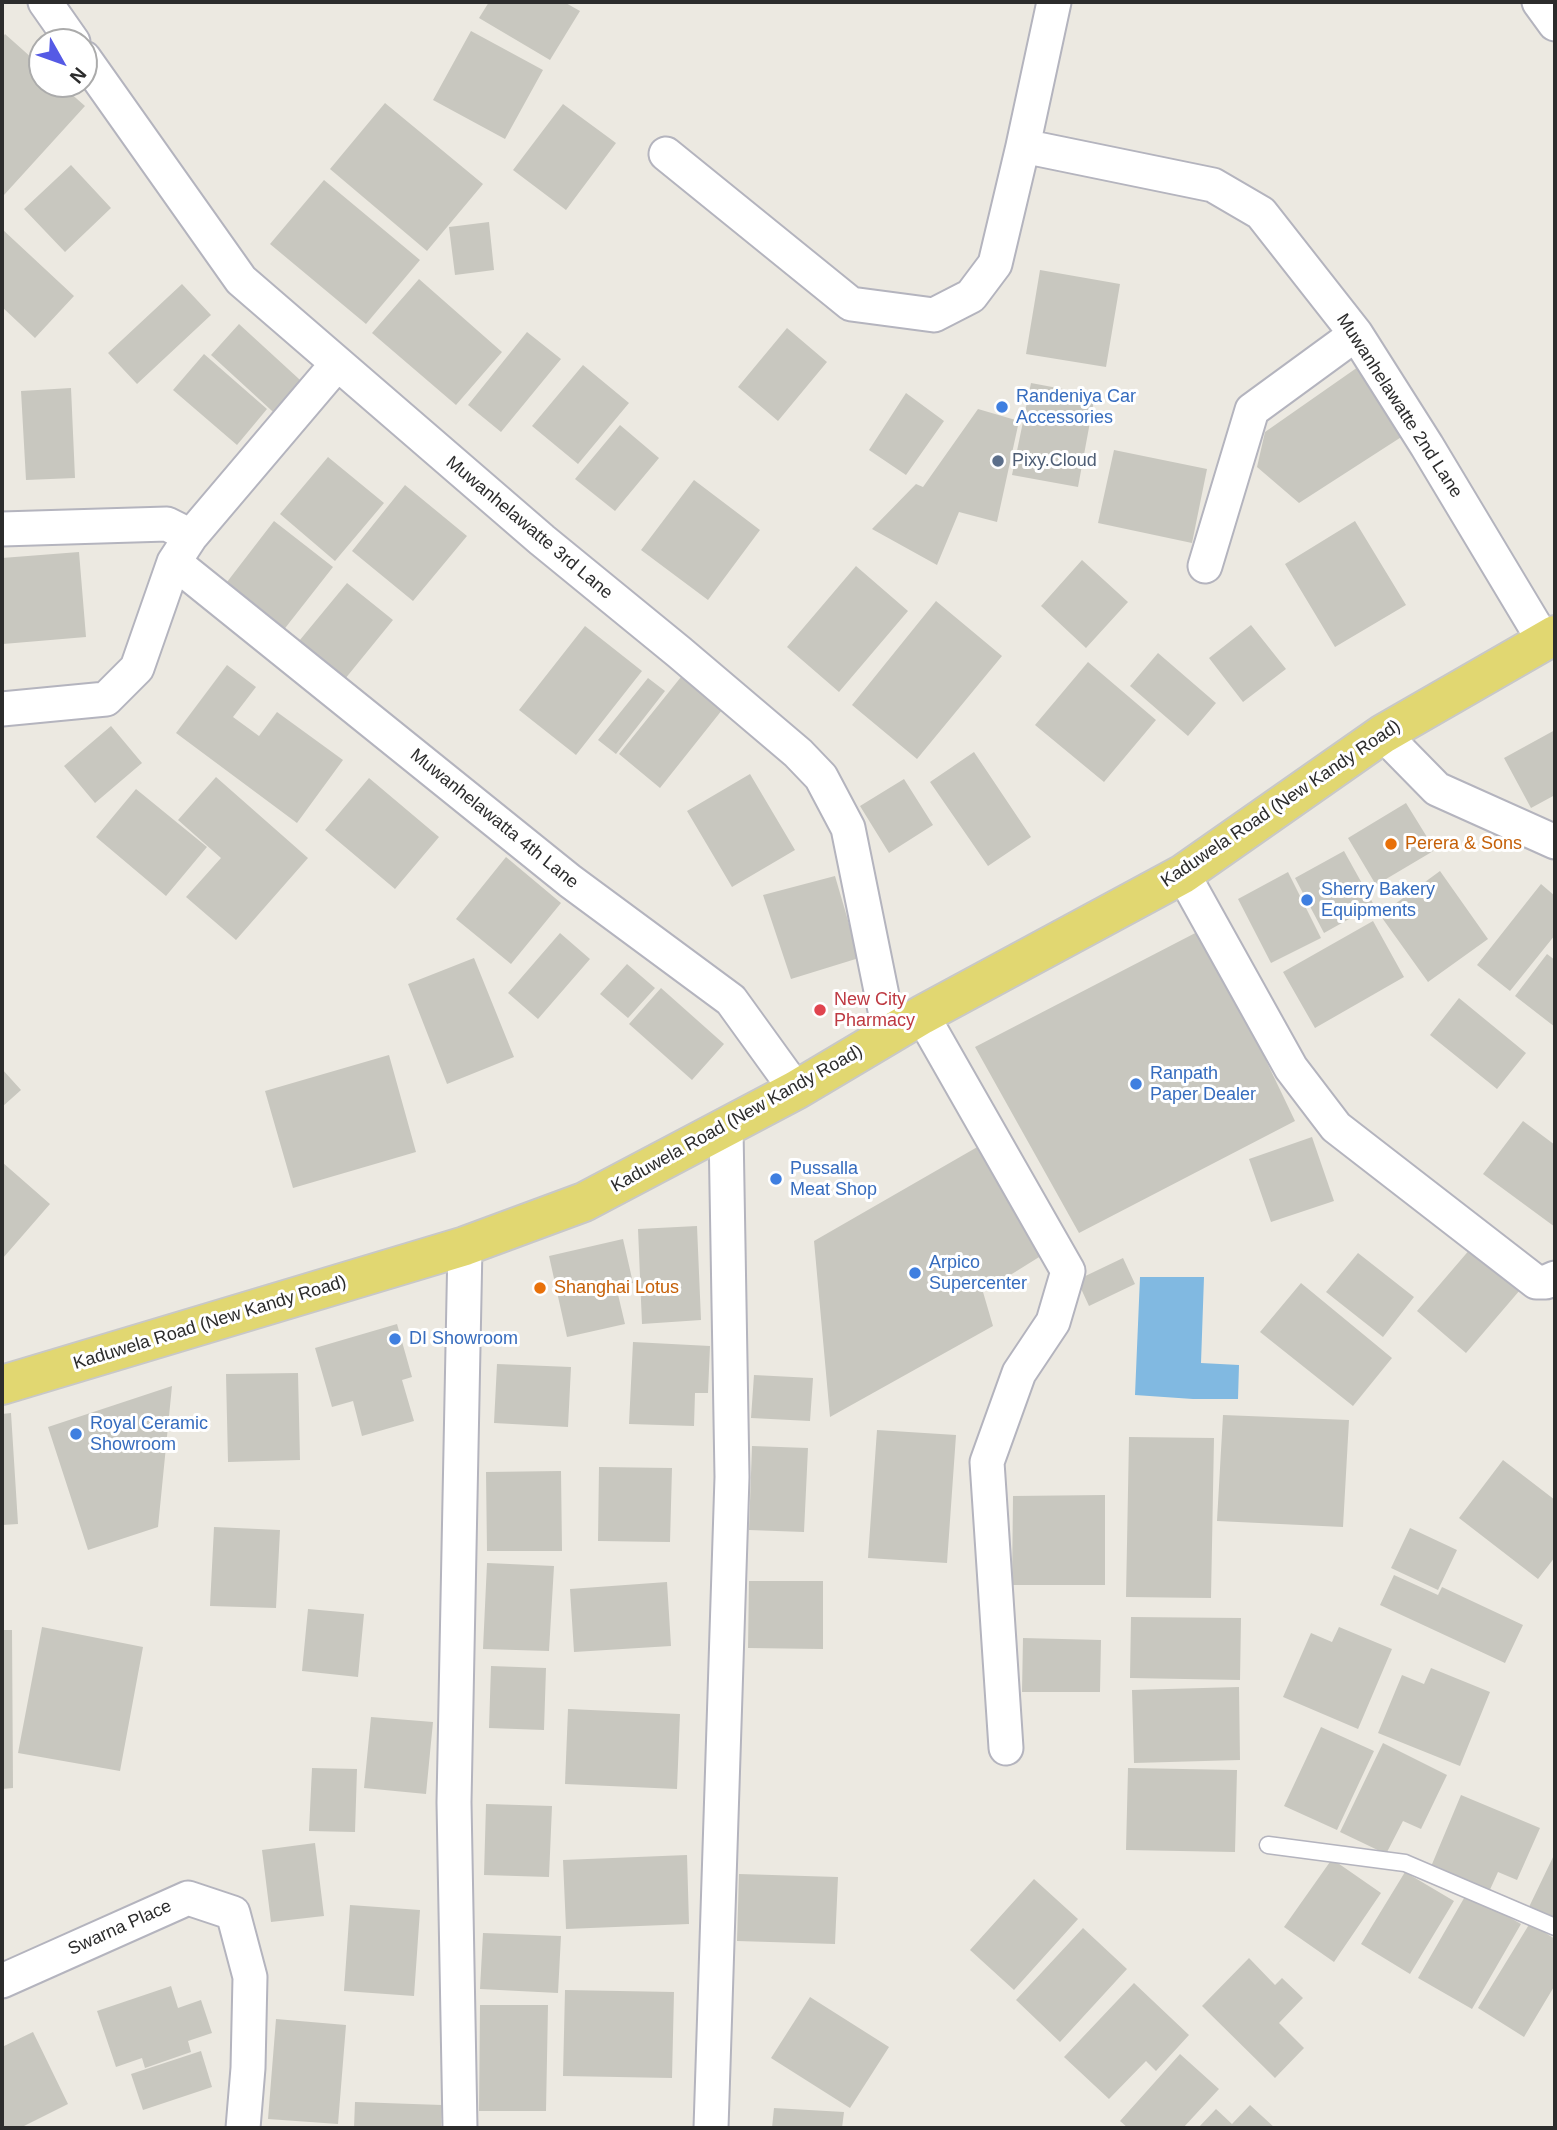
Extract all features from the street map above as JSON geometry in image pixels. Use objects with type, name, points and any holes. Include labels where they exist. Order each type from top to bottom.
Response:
[{"type":"main road","name":"Kaduwela Road (New Kandy Road)","points":[[2,1385],[465,1246],[584,1202],[726,1129],[922,1015],[1183,874],[1383,734],[1550,638]]},
{"type":"street","points":[[45,2],[63,28]]},
{"type":"street","points":[[666,154],[851,304],[934,315],[971,296],[995,264],[1054,2]]},
{"type":"street","points":[[1539,2],[1555,24]]},
{"type":"street","name":"Muwanhelawatte 3rd Lane","points":[[98,78],[241,280],[542,540],[758,719],[821,777],[848,828],[890,1035]]},
{"type":"street","name":"Muwanhelawatte 2nd Lane","points":[[1023,146],[1213,185],[1261,213],[1356,334],[1550,638]]},
{"type":"street","points":[[1205,566],[1252,410],[1356,334]]},
{"type":"street","points":[[2,709],[106,699],[137,668],[183,549],[337,364]]},
{"type":"street","name":"Muwanhelawatta 4th Lane","points":[[2,529],[167,524],[183,549],[570,881],[731,1000],[796,1090]]},
{"type":"street","points":[[1383,734],[1437,789],[1555,842]]},
{"type":"street","points":[[1183,874],[1291,1068],[1336,1127],[1536,1282],[1555,1278]]},
{"type":"street","points":[[922,1015],[1068,1271],[1053,1322],[1019,1373],[987,1462],[1006,1748]]},
{"type":"street","points":[[711,2128],[732,1477],[726,1129]]},
{"type":"street","points":[[460,2128],[454,1802],[465,1246]]},
{"type":"street","name":"Swarna Place","points":[[2,1981],[188,1898],[233,1913],[250,1977],[248,2068],[243,2128]]},
{"type":"lane","points":[[1269,1844],[1405,1863],[1555,1927]]},
{"type":"water","points":[[1140,1277],[1204,1277],[1201,1363],[1239,1365],[1238,1399],[1135,1395]]},
{"type":"building","points":[[489,2],[564,2],[580,11],[550,60],[479,18]]},
{"type":"building","points":[[471,31],[543,70],[505,139],[433,100]]},
{"type":"building","points":[[5,34],[28,55],[28,98],[76,98],[85,106],[4,195],[2,194],[2,38]]},
{"type":"building","points":[[385,103],[483,184],[427,251],[330,169]]},
{"type":"building","points":[[563,104],[616,143],[566,210],[513,170]]},
{"type":"building","points":[[71,165],[111,208],[65,252],[24,209]]},
{"type":"building","points":[[324,180],[420,260],[366,324],[270,244]]},
{"type":"building","points":[[489,222],[494,270],[455,275],[449,227]]},
{"type":"building","points":[[2,229],[74,296],[35,338],[2,307]]},
{"type":"building","points":[[1040,270],[1120,284],[1106,367],[1026,354]]},
{"type":"building","points":[[419,279],[502,352],[456,405],[372,333]]},
{"type":"building","points":[[182,284],[211,315],[137,384],[108,353]]},
{"type":"building","points":[[239,324],[311,390],[283,421],[211,355]]},
{"type":"building","points":[[787,328],[827,362],[778,421],[738,387]]},
{"type":"building","points":[[527,332],[561,359],[501,432],[468,405]]},
{"type":"building","points":[[204,354],[267,409],[237,445],[173,390]]},
{"type":"building","points":[[583,365],[629,403],[578,464],[532,426]]},
{"type":"building","points":[[1358,367],[1406,434],[1299,503],[1257,467],[1265,432]]},
{"type":"building","points":[[1031,383],[1095,395],[1078,487],[1012,475]]},
{"type":"building","points":[[71,388],[75,478],[26,480],[21,391]]},
{"type":"building","points":[[906,393],[944,421],[906,475],[869,450]]},
{"type":"building","points":[[978,409],[1019,421],[997,522],[959,512],[937,565],[872,529],[916,484],[923,487]]},
{"type":"building","points":[[620,425],[659,458],[615,511],[575,479]]},
{"type":"building","points":[[1114,450],[1207,469],[1192,543],[1098,523]]},
{"type":"building","points":[[328,457],[384,503],[335,561],[280,514]]},
{"type":"building","points":[[694,480],[760,530],[708,600],[641,550]]},
{"type":"building","points":[[405,485],[467,536],[413,601],[352,551]]},
{"type":"building","points":[[274,521],[333,567],[275,641],[217,595]]},
{"type":"building","points":[[1355,521],[1406,605],[1335,647],[1285,564]]},
{"type":"building","points":[[79,552],[86,637],[3,644],[2,558]]},
{"type":"building","points":[[1082,560],[1128,602],[1086,648],[1041,606]]},
{"type":"building","points":[[856,566],[908,611],[839,692],[787,647]]},
{"type":"building","points":[[347,583],[393,620],[336,690],[290,652]]},
{"type":"building","points":[[936,601],[1002,656],[917,759],[852,705]]},
{"type":"building","points":[[1251,625],[1286,669],[1243,702],[1209,658]]},
{"type":"building","points":[[585,626],[642,671],[576,755],[519,710]]},
{"type":"building","points":[[1158,653],[1216,703],[1188,736],[1130,686]]},
{"type":"building","points":[[1088,662],[1156,720],[1104,782],[1035,725]]},
{"type":"building","points":[[227,665],[256,687],[233,717],[259,736],[277,712],[343,760],[297,823],[176,733]]},
{"type":"building","points":[[685,672],[726,705],[660,788],[619,754]]},
{"type":"building","points":[[648,678],[665,691],[616,754],[598,740]]},
{"type":"building","points":[[111,726],[142,763],[95,803],[64,766]]},
{"type":"building","points":[[1555,730],[1555,795],[1531,808],[1504,758]]},
{"type":"building","points":[[974,752],[1031,837],[988,866],[930,782]]},
{"type":"building","points":[[750,774],[795,850],[732,887],[687,811]]},
{"type":"building","points":[[216,777],[308,858],[236,940],[186,897],[221,858],[178,820]]},
{"type":"building","points":[[369,778],[439,837],[395,889],[325,830]]},
{"type":"building","points":[[904,779],[933,825],[889,853],[860,806]]},
{"type":"building","points":[[136,789],[207,847],[166,896],[96,837]]},
{"type":"building","name":"Perera & Sons","points":[[1406,803],[1435,850],[1376,885],[1348,838]]},
{"type":"building","points":[[1344,851],[1374,905],[1324,933],[1295,878]]},
{"type":"building","points":[[506,857],[561,903],[511,964],[456,919]]},
{"type":"building","points":[[1440,871],[1488,939],[1428,982],[1380,915]]},
{"type":"building","points":[[1288,872],[1321,938],[1271,963],[1238,899]]},
{"type":"building","points":[[835,876],[859,958],[791,979],[763,895]]},
{"type":"building","points":[[1541,884],[1555,896],[1555,935],[1510,991],[1477,965]]},
{"type":"building","points":[[1373,921],[1404,977],[1315,1028],[1283,972]]},
{"type":"building","name":"Ranpath Paper Dealer","points":[[1203,929],[1295,1121],[1079,1233],[975,1047]]},
{"type":"building","points":[[560,933],[590,959],[538,1019],[508,993]]},
{"type":"building","points":[[1547,954],[1555,960],[1555,1027],[1515,996]]},
{"type":"building","points":[[474,958],[514,1057],[447,1084],[408,984]]},
{"type":"building","points":[[627,964],[655,988],[628,1018],[600,994]]},
{"type":"building","points":[[661,988],[724,1044],[692,1080],[629,1024]]},
{"type":"building","points":[[1459,998],[1526,1053],[1497,1089],[1430,1035]]},
{"type":"building","points":[[389,1055],[416,1152],[293,1188],[265,1091]]},
{"type":"building","points":[[2,1069],[21,1090],[2,1107]]},
{"type":"building","points":[[1523,1121],[1555,1145],[1555,1227],[1483,1174]]},
{"type":"building","points":[[1312,1137],[1334,1201],[1271,1222],[1249,1159]]},
{"type":"building","name":"Arpico Supercenter","points":[[986,1142],[1044,1254],[983,1292],[993,1326],[830,1417],[814,1241]]},
{"type":"building","points":[[2,1162],[50,1204],[3,1258],[2,1256]]},
{"type":"building","points":[[697,1226],[701,1320],[642,1324],[638,1229]]},
{"type":"building","points":[[623,1239],[633,1283],[616,1286],[625,1324],[567,1337],[549,1256]]},
{"type":"building","points":[[1471,1248],[1520,1290],[1466,1353],[1417,1311]]},
{"type":"building","points":[[1358,1253],[1414,1297],[1383,1337],[1326,1292]]},
{"type":"building","points":[[1123,1258],[1135,1284],[1089,1306],[1077,1280]]},
{"type":"building","points":[[1301,1283],[1392,1358],[1353,1406],[1260,1332]]},
{"type":"building","points":[[397,1324],[412,1377],[402,1380],[414,1421],[362,1436],[353,1401],[332,1407],[315,1348]]},
{"type":"building","points":[[633,1342],[710,1346],[708,1393],[695,1393],[694,1426],[629,1424]]},
{"type":"building","points":[[497,1364],[571,1367],[568,1427],[494,1423]]},
{"type":"building","points":[[298,1373],[300,1460],[228,1462],[226,1374]]},
{"type":"building","points":[[754,1375],[813,1378],[810,1421],[751,1418]]},
{"type":"building","points":[[172,1386],[158,1527],[88,1550],[48,1427]]},
{"type":"building","points":[[11,1413],[18,1524],[2,1525],[2,1414]]},
{"type":"building","points":[[1223,1415],[1349,1420],[1343,1527],[1217,1521]]},
{"type":"building","points":[[877,1430],[956,1435],[947,1563],[868,1558]]},
{"type":"building","points":[[1129,1437],[1214,1438],[1211,1598],[1126,1597]]},
{"type":"building","points":[[752,1446],[808,1448],[804,1532],[749,1530]]},
{"type":"building","points":[[1503,1460],[1555,1500],[1555,1557],[1538,1579],[1459,1518]]},
{"type":"building","points":[[599,1467],[672,1468],[670,1542],[598,1541]]},
{"type":"building","points":[[561,1471],[562,1551],[487,1551],[486,1472]]},
{"type":"building","points":[[1105,1495],[1105,1585],[1012,1585],[1013,1496]]},
{"type":"building","points":[[214,1527],[280,1530],[276,1608],[210,1606]]},
{"type":"building","points":[[1410,1528],[1457,1550],[1438,1590],[1391,1568]]},
{"type":"building","points":[[487,1563],[554,1566],[549,1651],[483,1649]]},
{"type":"building","points":[[1394,1575],[1438,1595],[1442,1587],[1523,1625],[1505,1663],[1380,1605]]},
{"type":"building","points":[[749,1581],[823,1581],[823,1649],[748,1648]]},
{"type":"building","points":[[667,1582],[671,1646],[574,1652],[570,1589]]},
{"type":"building","points":[[308,1609],[364,1614],[358,1677],[302,1671]]},
{"type":"building","points":[[1131,1617],[1241,1618],[1240,1680],[1130,1678]]},
{"type":"building","points":[[42,1627],[143,1647],[120,1771],[18,1753]]},
{"type":"building","points":[[1339,1627],[1392,1649],[1358,1729],[1283,1697],[1311,1633],[1332,1642]]},
{"type":"building","points":[[2,1630],[12,1630],[13,1788],[2,1789]]},
{"type":"building","points":[[1023,1638],[1101,1640],[1100,1692],[1022,1692]]},
{"type":"building","points":[[491,1666],[546,1668],[544,1730],[489,1728]]},
{"type":"building","points":[[1431,1668],[1490,1692],[1460,1766],[1378,1733],[1402,1675],[1424,1684]]},
{"type":"building","points":[[1239,1687],[1240,1760],[1134,1763],[1132,1690]]},
{"type":"building","points":[[568,1709],[680,1714],[677,1789],[565,1784]]},
{"type":"building","points":[[371,1717],[433,1722],[426,1794],[364,1788]]},
{"type":"building","points":[[1321,1727],[1374,1751],[1337,1830],[1284,1806]]},
{"type":"building","points":[[1383,1743],[1447,1775],[1421,1829],[1403,1821],[1386,1854],[1340,1832]]},
{"type":"building","points":[[312,1768],[357,1769],[355,1832],[309,1831]]},
{"type":"building","points":[[1128,1768],[1237,1770],[1235,1852],[1126,1850]]},
{"type":"building","points":[[1461,1795],[1540,1828],[1517,1880],[1498,1872],[1488,1894],[1430,1869]]},
{"type":"building","points":[[486,1804],[552,1806],[549,1877],[484,1875]]},
{"type":"building","points":[[315,1843],[324,1916],[271,1922],[262,1850]]},
{"type":"building","points":[[1555,1853],[1555,1920],[1529,1907]]},
{"type":"building","points":[[687,1855],[689,1924],[566,1929],[563,1860]]},
{"type":"building","points":[[1332,1859],[1381,1893],[1334,1962],[1284,1927]]},
{"type":"building","points":[[1405,1872],[1454,1901],[1410,1974],[1361,1944]]},
{"type":"building","points":[[739,1874],[838,1877],[835,1944],[737,1941]]},
{"type":"building","points":[[1034,1879],[1078,1919],[1014,1990],[970,1950]]},
{"type":"building","points":[[1467,1893],[1521,1924],[1472,2009],[1418,1978]]},
{"type":"building","points":[[350,1905],[420,1910],[414,1996],[344,1991]]},
{"type":"building","points":[[1530,1923],[1555,1939],[1555,1985],[1524,2037],[1478,2008]]},
{"type":"building","points":[[1083,1928],[1127,1969],[1060,2042],[1016,2000]]},
{"type":"building","points":[[483,1933],[561,1936],[558,1993],[480,1989]]},
{"type":"building","points":[[1249,1958],[1275,1985],[1282,1978],[1303,1998],[1279,2023],[1304,2048],[1275,2078],[1202,2006]]},
{"type":"building","points":[[1134,1983],[1189,2035],[1156,2071],[1146,2061],[1109,2099],[1064,2057]]},
{"type":"building","points":[[171,1986],[178,2008],[201,2000],[212,2033],[188,2041],[191,2052],[145,2068],[142,2058],[116,2067],[97,2011]]},
{"type":"building","points":[[565,1990],[674,1992],[672,2078],[563,2076]]},
{"type":"building","points":[[810,1997],[889,2047],[850,2108],[771,2058]]},
{"type":"building","points":[[480,2005],[548,2005],[546,2111],[479,2111]]},
{"type":"building","points":[[276,2019],[346,2025],[338,2124],[268,2119]]},
{"type":"building","points":[[33,2032],[68,2104],[20,2128],[4,2128],[2,2047]]},
{"type":"building","points":[[201,2051],[212,2087],[143,2110],[131,2074]]},
{"type":"building","points":[[1180,2054],[1219,2089],[1183,2128],[1128,2128],[1120,2121]]},
{"type":"building","points":[[355,2102],[442,2105],[441,2128],[354,2128]]},
{"type":"building","points":[[1250,2105],[1275,2128],[1198,2128],[1216,2109],[1232,2124]]},
{"type":"building","points":[[774,2108],[844,2112],[842,2128],[772,2128]]},
{"type":"place","name":"Randeniya Car Accessories","points":[[1002,407]]},
{"type":"place","name":"Pixy.Cloud","points":[[998,461]]},
{"type":"place","name":"Perera & Sons","points":[[1391,844]]},
{"type":"place","name":"Sherry Bakery Equipments","points":[[1307,900]]},
{"type":"place","name":"New City Pharmacy","points":[[820,1010]]},
{"type":"place","name":"Ranpath Paper Dealer","points":[[1136,1084]]},
{"type":"place","name":"Pussalla Meat Shop","points":[[776,1179]]},
{"type":"place","name":"Arpico Supercenter","points":[[915,1273]]},
{"type":"place","name":"Shanghai Lotus","points":[[540,1288]]},
{"type":"place","name":"DI Showroom","points":[[395,1339]]},
{"type":"place","name":"Royal Ceramic Showroom","points":[[76,1434]]}]
